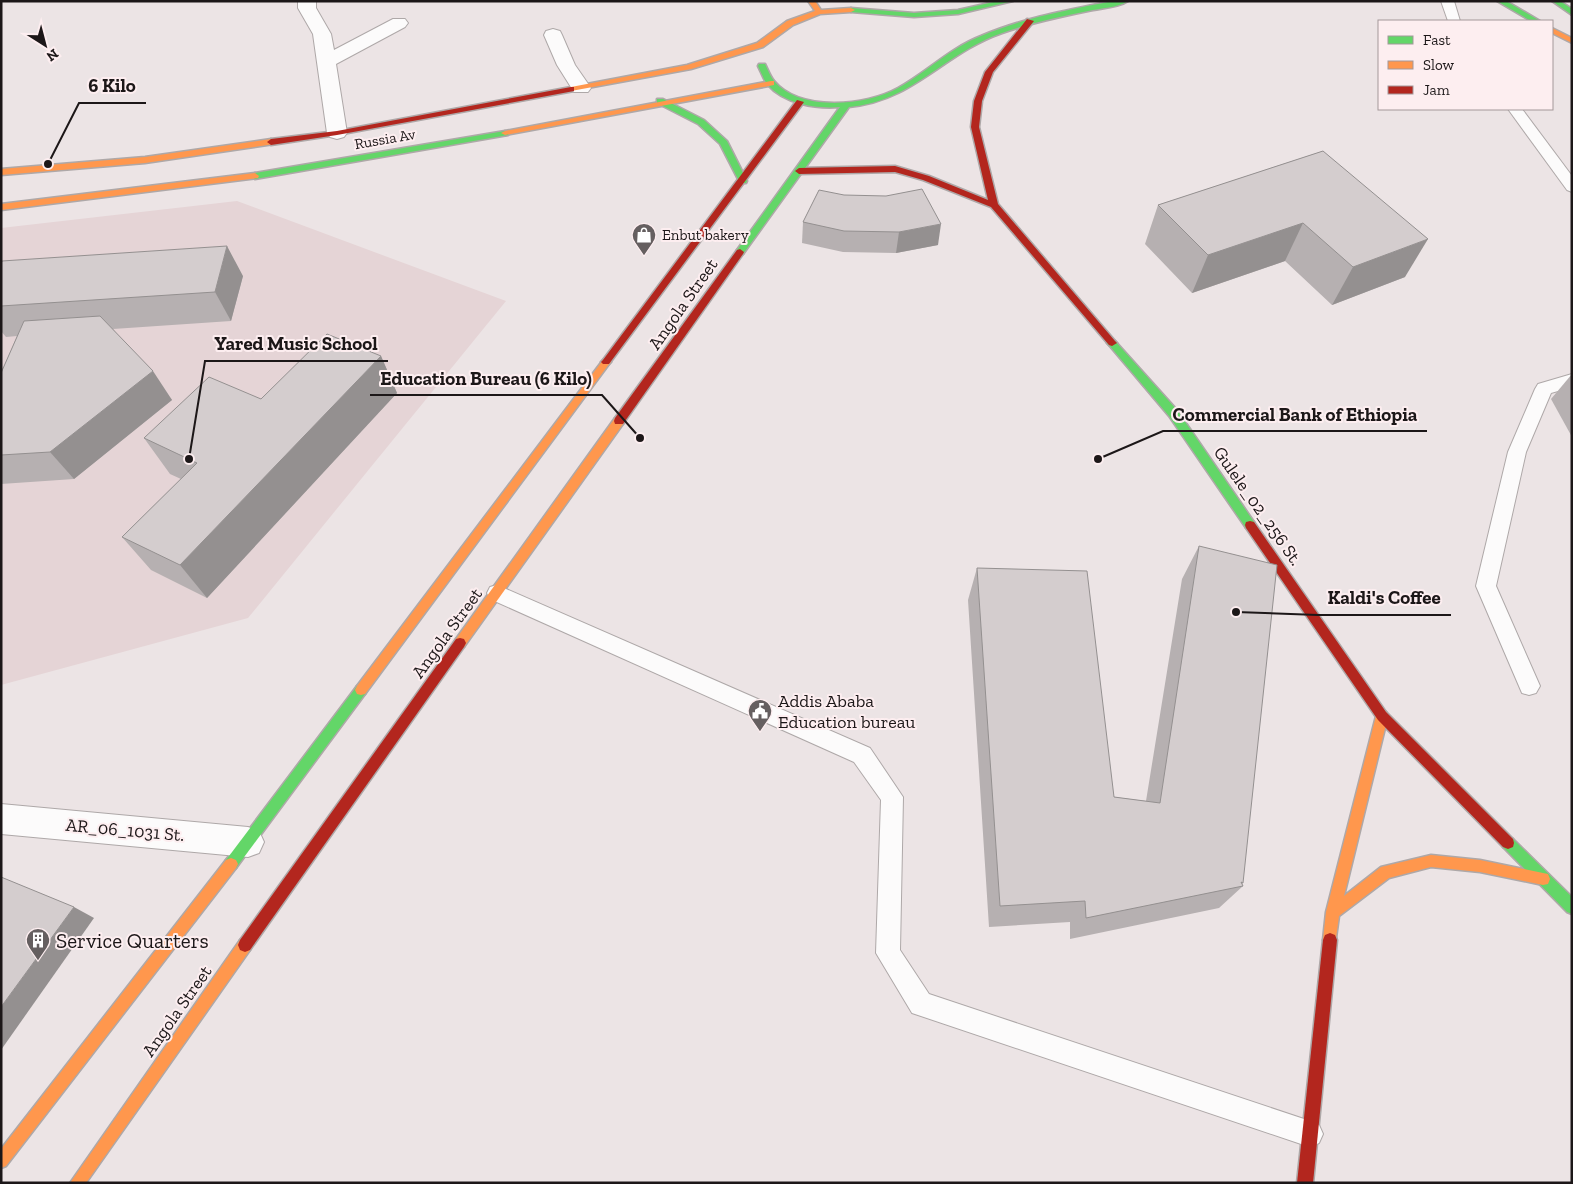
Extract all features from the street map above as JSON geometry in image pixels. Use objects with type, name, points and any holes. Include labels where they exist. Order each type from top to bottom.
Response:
[{"type":"main road","points":[[811,1],[819,12]]},
{"type":"main road","name":"Russia Av","points":[[1,172],[143,169],[582,88],[688,67],[760,45],[790,23],[819,12],[847,10],[914,15],[958,12],[1010,1]]},
{"type":"main road","points":[[760,45],[760,64],[771,83],[800,102],[847,104],[868,102],[895,93],[923,77],[949,57],[982,38],[1030,21],[1125,1]]},
{"type":"main road","points":[[1500,1],[1534,20]]},
{"type":"main road","points":[[1555,1],[1572,13]]},
{"type":"main road","name":"Gulele_02_256 St.","points":[[1030,21],[989,72],[978,101],[975,127],[994,205],[1173,413],[1382,716],[1572,907]]},
{"type":"main road","points":[[1553,31],[1572,41]]},
{"type":"main road","name":"Russia Av","points":[[1,207],[140,193],[329,165],[510,132],[660,101],[771,83]]},
{"type":"main road","points":[[660,101],[701,122],[724,143],[743,181]]},
{"type":"main road","points":[[1,1161],[248,842],[743,181],[800,102]]},
{"type":"main road","name":"Angola Street","points":[[77,1183],[334,819],[498,593],[847,104]]},
{"type":"main road","points":[[140,193],[143,169]]},
{"type":"main road","points":[[799,171],[895,169],[926,178],[994,205]]},
{"type":"main road","points":[[1304,1183],[1333,912],[1382,716]]},
{"type":"main road","points":[[1333,912],[1386,872],[1431,861],[1480,866],[1543,879]]},
{"type":"street","points":[[307,1],[307,8],[322,34],[337,133]]},
{"type":"street","points":[[326,61],[399,24]]},
{"type":"street","points":[[553,35],[563,60],[582,88]]},
{"type":"street","name":"AR_06_1031 St.","points":[[1,819],[248,842]]},
{"type":"lane","points":[[1447,1],[1454,20]]},
{"type":"lane","points":[[1516,110],[1572,187]]},
{"type":"lane","points":[[1529,686],[1486,586],[1517,452],[1544,389],[1572,380]]},
{"type":"lane","points":[[498,593],[862,755],[892,797],[888,953],[921,1004],[1310,1134]]},
{"type":"shaded area","points":[[237,201],[506,301],[248,618],[1,685],[1,228]]},
{"type":"building","points":[[1323,151],[1428,239],[1353,267],[1303,223],[1208,255],[1158,205]]},
{"type":"building","points":[[922,189],[941,224],[899,232],[844,231],[803,222],[819,190],[844,195],[886,196]]},
{"type":"building","points":[[227,246],[215,292],[1,306],[2,261]]},
{"type":"building","points":[[100,316],[153,371],[50,452],[1,455],[1,373],[24,321]]},
{"type":"building","points":[[327,334],[381,356],[180,565],[122,537],[197,463],[144,438],[209,377],[261,399]]},
{"type":"building","points":[[1199,546],[1277,565],[1243,883],[1241,882],[1243,886],[1086,918],[1085,901],[1000,906],[977,568],[1087,571],[1114,797],[1160,803]]},
{"type":"building","points":[[1,877],[74,907],[1,1007]]},
{"type":"traffic: fast","points":[[851,10],[914,15],[958,12],[1010,1]]},
{"type":"traffic: fast","points":[[762,66],[771,83],[783,93],[798,100],[815,104],[833,105],[869,102],[899,91],[971,43],[999,31],[1071,12],[1125,1]]},
{"type":"traffic: fast","points":[[1500,1],[1534,20]]},
{"type":"traffic: fast","points":[[1555,1],[1572,13]]},
{"type":"traffic: fast","points":[[660,101],[701,122],[724,143],[743,181]]},
{"type":"traffic: fast","points":[[740,252],[847,104]]},
{"type":"traffic: fast","points":[[255,176],[505,133]]},
{"type":"traffic: fast","points":[[1112,343],[1173,413],[1250,525]]},
{"type":"traffic: fast","points":[[231,864],[361,690]]},
{"type":"traffic: fast","points":[[1508,843],[1572,907]]},
{"type":"traffic: slow","points":[[811,1],[819,12]]},
{"type":"traffic: slow","points":[[571,89],[688,67],[760,45],[790,23],[819,12],[851,10]]},
{"type":"traffic: slow","points":[[1553,31],[1572,41]]},
{"type":"traffic: slow","points":[[505,133],[771,83]]},
{"type":"traffic: slow","points":[[1,172],[145,160],[271,142]]},
{"type":"traffic: slow","points":[[1,207],[255,176]]},
{"type":"traffic: slow","points":[[361,690],[606,362]]},
{"type":"traffic: slow","points":[[460,643],[619,421]]},
{"type":"traffic: slow","points":[[1330,940],[1333,912],[1382,716]]},
{"type":"traffic: slow","points":[[1333,912],[1386,872],[1431,861],[1480,866],[1543,879]]},
{"type":"traffic: slow","points":[[1,1161],[231,864]]},
{"type":"traffic: slow","points":[[77,1183],[245,945]]},
{"type":"traffic: jam","points":[[1030,21],[989,72],[978,101],[975,127],[994,205],[1112,343]]},
{"type":"traffic: jam","points":[[271,142],[337,133],[571,89]]},
{"type":"traffic: jam","points":[[606,362],[800,102]]},
{"type":"traffic: jam","points":[[799,171],[895,169],[926,178],[994,205]]},
{"type":"traffic: jam","points":[[619,421],[740,252]]},
{"type":"traffic: jam","points":[[1250,525],[1382,716],[1508,843]]},
{"type":"traffic: jam","points":[[245,945],[460,643]]},
{"type":"traffic: jam","points":[[1305,1183],[1330,940]]},
{"type":"place","name":"6 Kilo","points":[[48,164]]},
{"type":"place","name":"Enbut bakery","points":[[644,256]]},
{"type":"place","name":"Education Bureau (6 Kilo)","points":[[640,438]]},
{"type":"place","name":"Yared Music School","points":[[189,459]]},
{"type":"place","name":"Commercial Bank of Ethiopia","points":[[1098,459]]},
{"type":"place","name":"Kaldi's Coffee","points":[[1236,612]]},
{"type":"place","name":"Addis Ababa Education bureau","points":[[760,732]]},
{"type":"place","name":"Service Quarters","points":[[38,961]]}]
